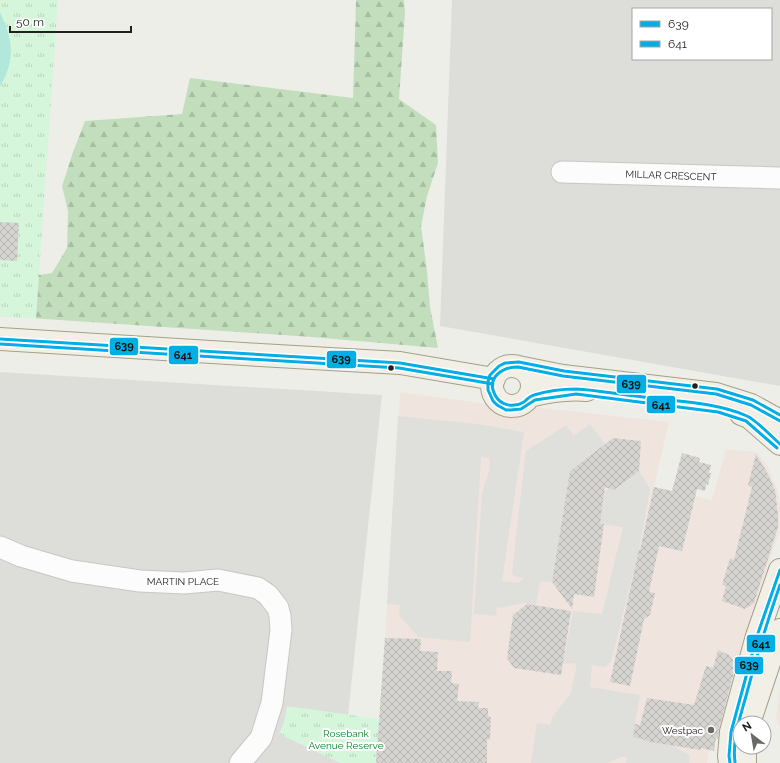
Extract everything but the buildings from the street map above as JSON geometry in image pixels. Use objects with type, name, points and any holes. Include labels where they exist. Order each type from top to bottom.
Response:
[{"type":"main road","points":[[0,339],[400,363],[494,379]]},
{"type":"main road","points":[[518,367],[525,370],[530,376],[532,391],[526,401],[520,404],[514,406],[503,404],[493,392],[494,379],[498,372],[511,366],[518,367],[563,376],[716,394],[751,405],[780,421]]},
{"type":"main road","points":[[529,396],[553,390],[576,389],[720,407],[749,417],[780,444]]},
{"type":"main road","points":[[751,715],[771,636],[780,570]]},
{"type":"main road","points":[[743,758],[728,756],[731,732],[771,636]]},
{"type":"street","name":"MILLAR CRESCENT","points":[[562,172],[780,178]]},
{"type":"street","name":"MARTIN PLACE","points":[[0,547],[21,556],[72,571],[140,581],[184,583],[218,580],[258,588],[268,595],[278,608],[281,630],[272,703],[261,738],[240,763]]},
{"type":"shaded area","points":[[452,0],[780,0],[780,386],[440,326]]},
{"type":"shaded area","points":[[0,12],[8,32],[11,50],[9,67],[0,87]]},
{"type":"shaded area","points":[[0,372],[382,395],[343,763],[0,763]]},
{"type":"shaded area","points":[[400,392],[495,405],[506,412],[520,414],[534,407],[669,422],[654,487],[712,500],[726,449],[757,452],[768,467],[777,489],[780,503],[780,530],[709,749],[707,763],[376,763]]},
{"type":"shaded area","points":[[398,416],[478,424],[524,432],[502,581],[519,583],[523,578],[514,576],[512,573],[526,451],[566,425],[574,436],[590,424],[605,444],[570,471],[552,582],[540,581],[536,605],[523,603],[502,608],[497,607],[496,616],[474,614],[482,493],[490,468],[489,458],[481,457],[470,642],[418,637],[399,615],[400,605],[387,604]]},
{"type":"shaded area","points":[[639,471],[650,489],[639,549],[611,662],[605,667],[592,665],[590,687],[640,695],[633,737],[646,741],[668,744],[677,748],[690,756],[689,763],[626,763],[627,757],[621,757],[607,763],[531,763],[537,723],[550,725],[553,716],[571,693],[577,663],[563,664],[573,611],[602,614],[623,527],[600,524],[605,493],[609,488],[614,490]]},
{"type":"shaded area","points":[[780,688],[780,728],[776,716]]},
{"type":"green space","points":[[0,0],[58,0],[36,319],[0,316]]},
{"type":"green space","points":[[356,0],[404,0],[405,13],[399,99],[436,125],[438,163],[427,196],[421,226],[430,307],[438,348],[312,337],[0,316],[0,272],[39,275],[52,273],[67,248],[68,211],[62,186],[85,121],[182,114],[190,78],[353,98]]},
{"type":"green space","name":"Rosebank Avenue Reserve","points":[[287,706],[380,719],[376,763],[340,763],[279,734],[284,722]]},
{"type":"transit line","name":"639","points":[[0,339],[400,363],[494,379]]},
{"type":"transit line","name":"641","points":[[0,344],[399,368],[493,384]]},
{"type":"transit line","name":"641","points":[[777,448],[746,421],[718,412],[576,394],[535,400],[521,409],[506,410],[493,401],[488,390],[488,382],[490,375],[499,366],[505,363],[519,362],[564,371],[717,389],[753,400],[780,415]]},
{"type":"transit line","name":"639","points":[[780,421],[751,405],[716,394],[563,376],[518,367],[501,371],[494,379],[493,383],[495,395],[501,402],[508,405],[520,404],[531,396],[566,389],[593,390],[709,405],[735,411],[751,418],[780,444]]},
{"type":"transit line","name":"639","points":[[730,763],[729,756],[731,732],[757,636],[780,570]]},
{"type":"transit line","name":"641","points":[[735,762],[734,754],[739,721],[762,640],[780,585]]},
{"type":"place","name":"Westpac","points":[[711,730]]}]
